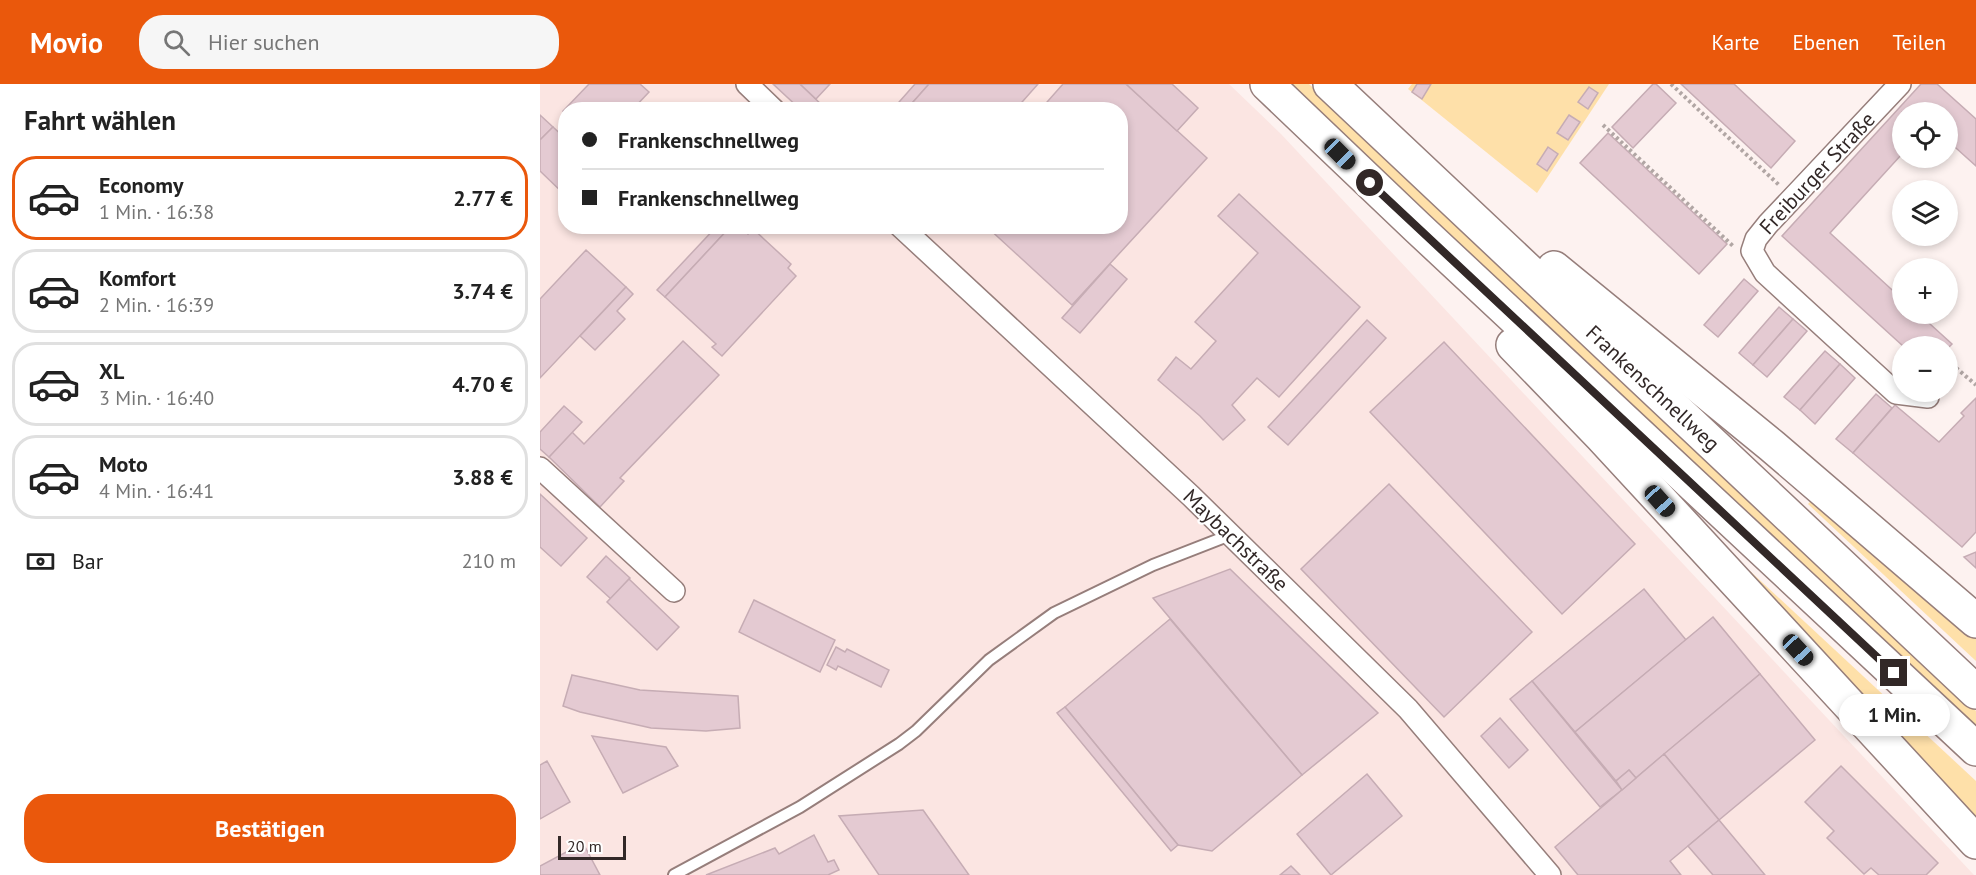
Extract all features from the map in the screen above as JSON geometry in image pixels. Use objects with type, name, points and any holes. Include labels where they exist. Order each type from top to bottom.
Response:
[{"type":"highway","name":"Frankenschnellweg","points":[[1267,84],[1976,749]]},
{"type":"highway","name":"Frankenschnellweg","points":[[1330,84],[1976,692]]},
{"type":"highway","points":[[1369,122],[1590,297],[1772,446],[1976,621]]},
{"type":"highway","points":[[1354,167],[1448,276],[1602,437],[1976,842]]},
{"type":"street","points":[[747,84],[766,102]]},
{"type":"street","name":"Freiburger Straße","points":[[1892,389],[1765,273],[1752,251],[1756,238],[1900,84]]},
{"type":"street","name":"Maybachstraße","points":[[909,234],[1230,535],[1408,709],[1550,875]]},
{"type":"street","points":[[540,468],[674,591]]},
{"type":"lane","points":[[674,875],[800,807],[899,744],[916,731],[989,660],[1054,613],[1153,565],[1230,535]]},
{"type":"path","points":[[1671,84],[1793,197]]},
{"type":"path","points":[[1603,125],[1740,252],[1752,251]]},
{"type":"path","points":[[1958,369],[1976,385]]},
{"type":"shaded area","points":[[540,84],[1229,84],[1281,134],[1974,875],[540,875]]},
{"type":"shaded area","points":[[1286,84],[1309,84],[1976,711],[1976,733]]},
{"type":"shaded area","points":[[1412,84],[1609,84],[1537,193],[1408,89]]},
{"type":"shaded area","points":[[1811,501],[1976,637],[1976,661],[1808,504]]},
{"type":"shaded area","points":[[1750,571],[1976,781],[1976,822],[1744,577]]},
{"type":"building","points":[[589,84],[640,84],[649,92],[640,102],[572,102]]},
{"type":"building","points":[[773,84],[800,84],[819,102],[792,102]]},
{"type":"building","points":[[800,84],[830,84],[816,99]]},
{"type":"building","points":[[915,84],[929,84],[913,102],[899,102]]},
{"type":"building","points":[[929,84],[1038,84],[1022,102],[913,102]]},
{"type":"building","points":[[1063,84],[1126,84],[1207,158],[1072,305],[995,234],[1128,234],[1128,102],[1047,102]]},
{"type":"building","points":[[1126,84],[1172,84],[1198,108],[1177,131]]},
{"type":"building","points":[[1417,84],[1431,84],[1422,99],[1412,92]]},
{"type":"building","points":[[1653,84],[1656,84],[1676,103],[1633,148],[1612,127]]},
{"type":"building","points":[[1681,84],[1734,84],[1795,141],[1771,168]]},
{"type":"building","points":[[1921,84],[1937,84],[1957,102],[1905,102]]},
{"type":"building","points":[[1589,87],[1598,93],[1588,109],[1578,102]]},
{"type":"building","points":[[1958,103],[1976,119],[1976,166],[1958,150]]},
{"type":"building","points":[[540,115],[553,127],[540,140]]},
{"type":"building","points":[[1569,115],[1580,122],[1568,140],[1557,133]]},
{"type":"building","points":[[1892,116],[1892,165],[1830,233],[1892,290],[1892,324],[1930,324],[1943,336],[1892,336],[1782,236]]},
{"type":"building","points":[[553,127],[558,132],[558,188],[540,171],[540,140]]},
{"type":"building","points":[[1608,133],[1727,244],[1699,274],[1580,163]]},
{"type":"building","points":[[1548,147],[1558,154],[1547,171],[1537,164]]},
{"type":"building","points":[[1239,194],[1360,307],[1279,397],[1257,378],[1232,405],[1245,420],[1223,440],[1200,416],[1158,380],[1176,357],[1191,369],[1216,341],[1195,322],[1258,253],[1218,216]]},
{"type":"building","points":[[710,234],[724,234],[665,297],[657,290]]},
{"type":"building","points":[[724,234],[758,234],[791,264],[788,268],[796,276],[722,356],[712,347],[716,344],[665,297]]},
{"type":"building","points":[[586,250],[626,287],[540,378],[540,299]]},
{"type":"building","points":[[1110,264],[1127,279],[1080,333],[1062,318]]},
{"type":"building","points":[[1744,279],[1758,291],[1718,337],[1704,325]]},
{"type":"building","points":[[626,287],[633,294],[617,311],[625,319],[595,350],[580,336]]},
{"type":"building","points":[[1779,307],[1793,319],[1753,365],[1739,353]]},
{"type":"building","points":[[1793,319],[1807,331],[1767,377],[1753,365]]},
{"type":"building","points":[[1367,320],[1386,338],[1288,445],[1268,427]]},
{"type":"building","points":[[683,341],[719,375],[620,478],[624,481],[600,507],[549,457],[572,432],[584,444]]},
{"type":"building","points":[[1444,342],[1635,544],[1562,614],[1370,412]]},
{"type":"building","points":[[1825,351],[1840,364],[1800,410],[1784,397]]},
{"type":"building","points":[[1840,364],[1855,378],[1815,424],[1800,410]]},
{"type":"building","points":[[1876,394],[1892,408],[1853,453],[1836,439]]},
{"type":"building","points":[[1976,398],[1976,532],[1962,547],[1853,453],[1895,405],[1939,442],[1964,416],[1961,413]]},
{"type":"building","points":[[564,406],[582,422],[549,457],[540,449],[540,432]]},
{"type":"building","points":[[1389,484],[1532,632],[1444,717],[1301,569]]},
{"type":"building","points":[[540,494],[587,538],[561,566],[540,547]]},
{"type":"building","points":[[1976,552],[1976,568],[1964,557]]},
{"type":"building","points":[[606,556],[630,578],[611,599],[587,577]]},
{"type":"building","points":[[1230,569],[1378,713],[1302,775],[1153,598]]},
{"type":"building","points":[[629,579],[679,627],[657,650],[607,602]]},
{"type":"building","points":[[1644,589],[1686,640],[1575,732],[1532,681]]},
{"type":"building","points":[[754,600],[835,640],[820,672],[739,632]]},
{"type":"building","points":[[1713,617],[1760,674],[1636,778],[1629,770],[1616,781],[1575,732]]},
{"type":"building","points":[[1170,619],[1302,775],[1212,851],[1178,845],[1065,707]]},
{"type":"building","points":[[836,647],[845,652],[847,649],[889,670],[881,687],[838,666],[836,670],[827,665]]},
{"type":"building","points":[[1760,674],[1815,740],[1719,820],[1664,754]]},
{"type":"building","points":[[572,675],[640,690],[738,696],[740,728],[706,731],[651,728],[580,712],[563,706]]},
{"type":"building","points":[[1532,681],[1622,790],[1600,807],[1510,699]]},
{"type":"building","points":[[1065,707],[1178,845],[1171,851],[1057,713]]},
{"type":"building","points":[[1500,718],[1528,750],[1509,768],[1481,736]]},
{"type":"building","points":[[592,736],[666,747],[678,766],[623,793]]},
{"type":"building","points":[[1664,754],[1719,820],[1670,861],[1681,875],[1578,875],[1555,847]]},
{"type":"building","points":[[547,761],[570,802],[540,819],[540,765]]},
{"type":"building","points":[[1841,766],[1938,863],[1926,875],[1879,875],[1871,868],[1864,874],[1827,838],[1834,831],[1805,802]]},
{"type":"building","points":[[1629,770],[1636,778],[1622,790],[1616,781]]},
{"type":"building","points":[[1367,774],[1402,816],[1331,875],[1297,834]]},
{"type":"building","points":[[923,810],[969,875],[879,875],[839,816]]},
{"type":"building","points":[[1719,820],[1765,875],[1713,875],[1688,846]]},
{"type":"building","points":[[814,835],[828,862],[834,860],[839,870],[828,875],[706,875],[775,848],[779,854]]},
{"type":"building","points":[[583,843],[600,875],[540,875],[540,866]]},
{"type":"building","points":[[1291,866],[1300,875],[1280,875]]},
{"type":"route","points":[[1370,183],[1894,673]]}]
